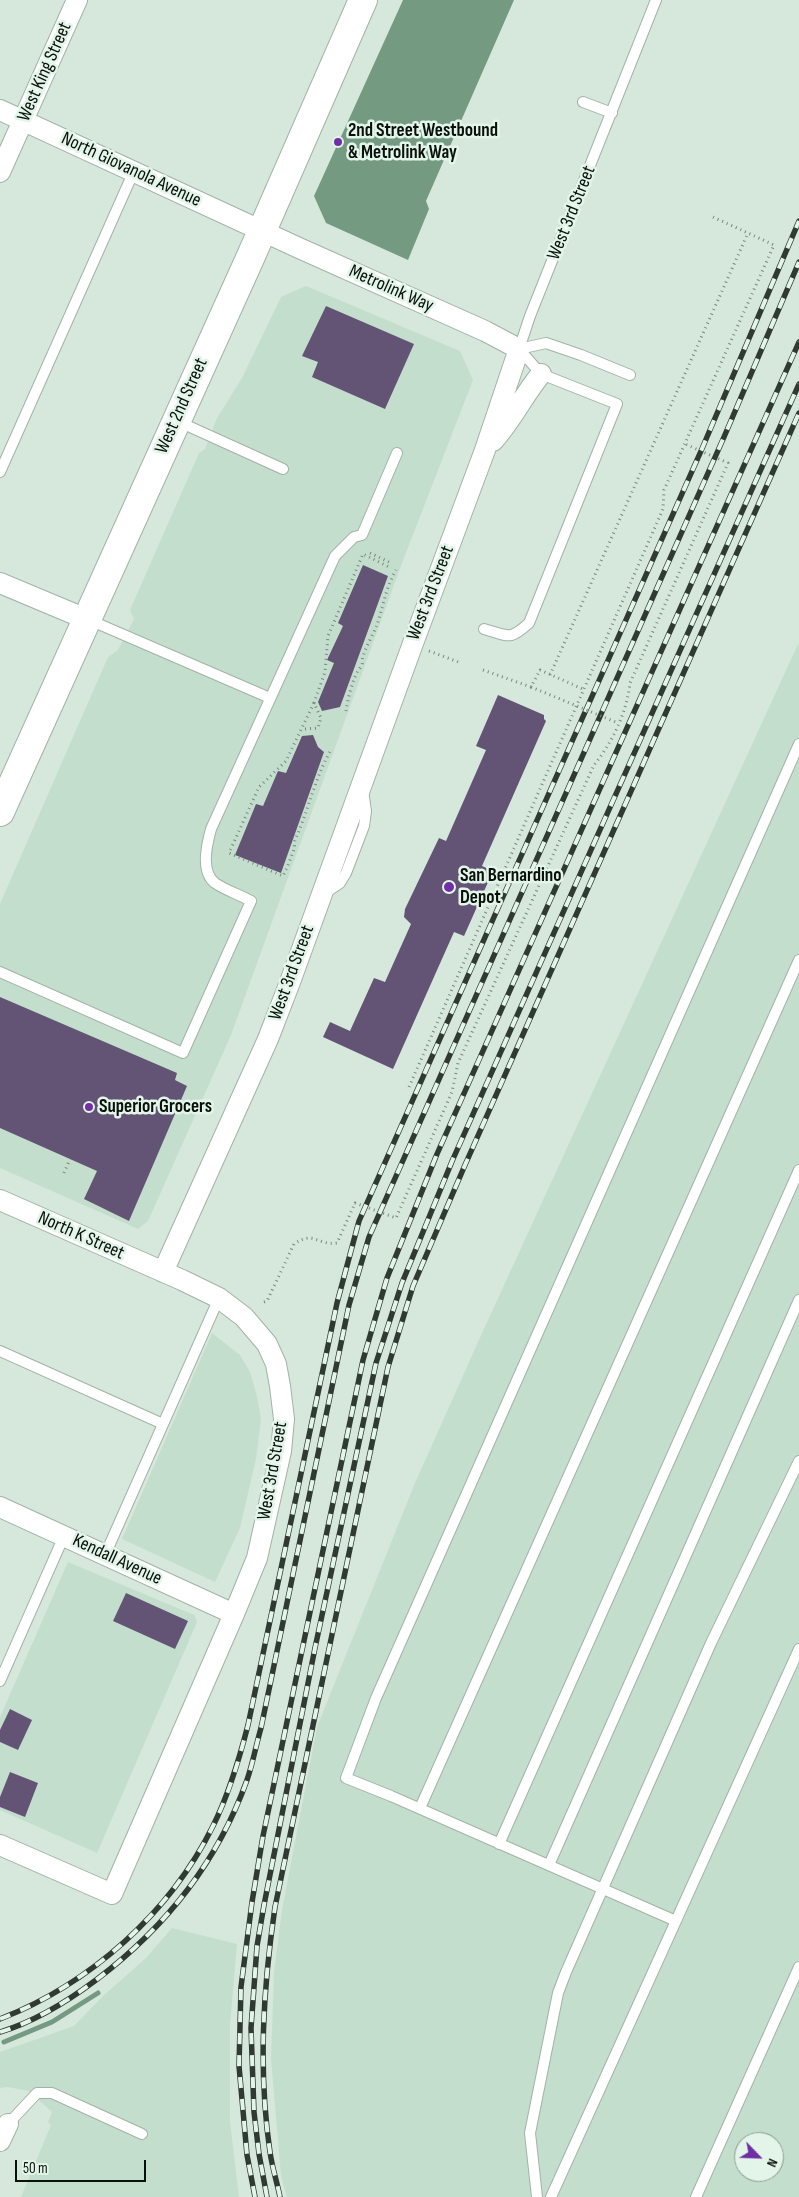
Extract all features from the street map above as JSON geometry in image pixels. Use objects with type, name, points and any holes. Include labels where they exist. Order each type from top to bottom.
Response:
[{"type":"main road","name":"West 2nd Street","points":[[0,812],[262,231],[362,0]]},
{"type":"street","name":"West King Street","points":[[0,172],[77,0]]},
{"type":"street","name":"North Giovanola Avenue","points":[[0,110],[262,231]]},
{"type":"street","name":"Metrolink Way","points":[[262,231],[486,331],[519,348]]},
{"type":"street","name":"West 3rd Street","points":[[0,1845],[112,1894],[257,1558],[281,1451],[284,1419],[276,1364],[267,1344],[244,1317],[219,1298],[163,1272],[268,1039],[485,450],[519,348]]},
{"type":"street","points":[[485,450],[508,424],[526,393],[541,374]]},
{"type":"street","points":[[0,583],[86,618]]},
{"type":"street","name":"North K Street","points":[[0,1200],[163,1272]]},
{"type":"street","name":"Kendall Avenue","points":[[0,1507],[234,1614]]},
{"type":"lane","name":"West 3rd Street","points":[[519,348],[656,0]]},
{"type":"lane","points":[[583,102],[612,113]]},
{"type":"lane","points":[[0,472],[134,172]]},
{"type":"lane","points":[[519,348],[546,343],[630,375]]},
{"type":"lane","name":"Metrolink Way","points":[[484,629],[509,636],[516,635],[529,623],[617,404],[541,374],[519,348]]},
{"type":"lane","points":[[176,420],[283,469]]},
{"type":"lane","points":[[0,972],[183,1053],[251,901],[214,882],[207,867],[206,846],[211,829],[335,556],[354,537],[362,535],[398,453]]},
{"type":"lane","points":[[86,618],[270,698]]},
{"type":"lane","points":[[676,1921],[420,1808],[346,1778],[376,1698],[799,744]]},
{"type":"lane","points":[[420,1808],[799,960]]},
{"type":"lane","points":[[498,1844],[799,1170]]},
{"type":"lane","points":[[105,1555],[219,1298]]},
{"type":"lane","points":[[549,1865],[799,1300]]},
{"type":"lane","points":[[0,1351],[163,1424]]},
{"type":"lane","points":[[537,2197],[530,2133],[558,1993],[602,1888],[711,1642],[799,1461]]},
{"type":"lane","points":[[0,1681],[64,1536]]},
{"type":"lane","points":[[550,2197],[799,1649]]},
{"type":"lane","points":[[696,2197],[799,1967]]},
{"type":"lane","points":[[4,2133],[37,2093],[52,2093],[142,2134]]},
{"type":"path","points":[[409,1086],[663,509],[664,490],[774,245],[713,217]]},
{"type":"path","points":[[550,675],[748,233]]},
{"type":"path","points":[[264,1302],[267,1301],[294,1244],[302,1238],[312,1237],[328,1244],[337,1243],[356,1203],[396,1218],[452,1092],[458,1063],[594,765],[607,749],[629,700],[630,683],[728,463],[685,444]]},
{"type":"path","points":[[370,553],[388,562]]},
{"type":"path","points":[[331,750],[321,770],[313,796],[301,824],[299,835],[295,841],[294,851],[283,876],[229,853],[259,787],[286,761],[314,703],[325,672],[328,636],[363,554],[391,568]]},
{"type":"path","points":[[346,711],[351,687],[356,680],[356,673],[362,665],[363,655],[377,624],[378,614],[383,606],[391,579],[396,570]]},
{"type":"path","points":[[424,650],[461,663]]},
{"type":"path","points":[[483,670],[531,686],[618,723]]},
{"type":"path","points":[[531,686],[540,670],[584,690]]},
{"type":"path","points":[[305,730],[318,728],[321,718],[314,703]]},
{"type":"path","points":[[64,1173],[70,1160]]},
{"type":"shaded area","points":[[403,0],[514,0],[426,201],[429,209],[408,260],[326,223],[314,196]]},
{"type":"shaded area","points":[[306,286],[460,351],[473,380],[402,563],[231,1035],[148,1221],[138,1229],[0,1168],[0,904],[108,657],[118,650],[134,619],[130,610],[199,453],[205,449],[217,418],[242,378],[281,297]]},
{"type":"shaded area","points":[[799,642],[799,2197],[287,2197],[281,2176],[271,2059],[274,1972],[282,1910],[317,1727],[415,1483]]},
{"type":"shaded area","points":[[212,1333],[240,1355],[250,1372],[261,1419],[256,1459],[240,1528],[215,1582],[122,1539]]},
{"type":"shaded area","points":[[68,1562],[194,1615],[197,1622],[97,1853],[0,1810],[0,1717]]},
{"type":"shaded area","points":[[172,1928],[237,1944],[230,2024],[230,2122],[239,2197],[21,2197],[51,2125],[48,2122],[52,2112],[29,2091],[8,2087],[0,2088],[0,2052],[74,2026],[103,1996],[146,1958]]},
{"type":"building","points":[[326,306],[414,344],[385,409],[312,377],[318,362],[302,356]]},
{"type":"building","points":[[363,565],[388,576],[340,707],[322,711],[318,702],[334,663],[327,660],[343,626],[338,623]]},
{"type":"building","points":[[498,695],[544,715],[546,721],[482,866],[493,871],[464,936],[454,932],[393,1069],[323,1037],[330,1022],[350,1031],[374,978],[385,982],[411,924],[404,917],[405,909],[439,838],[446,841],[486,750],[476,746]]},
{"type":"building","points":[[313,735],[318,747],[324,752],[281,873],[235,855],[256,804],[263,806],[278,771],[286,773],[302,736]]},
{"type":"building","name":"Superior Grocers","points":[[0,997],[177,1073],[175,1080],[187,1086],[129,1221],[84,1199],[97,1171],[0,1128]]},
{"type":"building","points":[[126,1593],[188,1621],[175,1649],[113,1621]]},
{"type":"building","points":[[10,1709],[32,1720],[18,1750],[0,1742],[0,1730]]},
{"type":"building","points":[[10,1772],[38,1783],[25,1817],[0,1807],[0,1797]]},
{"type":"waterway","points":[[4,2042],[52,2022],[98,1993]]},
{"type":"railway","points":[[0,2019],[33,2004],[65,1986],[96,1965],[124,1942],[174,1888],[195,1858],[219,1814],[233,1777],[248,1725],[337,1303],[359,1221],[701,451],[799,221]]},
{"type":"railway","points":[[0,2032],[38,2017],[74,1996],[121,1960],[145,1938],[186,1891],[205,1865],[235,1810],[249,1774],[261,1728],[349,1305],[369,1237],[724,437],[799,262]]},
{"type":"railway","points":[[255,2197],[247,2155],[239,2066],[241,1987],[252,1902],[263,1836],[363,1360],[387,1278],[437,1154],[799,342]]},
{"type":"railway","points":[[267,2197],[254,2112],[251,2028],[257,1946],[315,1648],[376,1363],[402,1283],[453,1159],[799,384]]},
{"type":"railway","points":[[280,2197],[270,2152],[264,2091],[263,2060],[267,1968],[275,1907],[388,1367],[413,1286],[465,1165],[799,413]]},
{"type":"place","name":"2nd Street Westbound & Metrolink Way","points":[[338,142]]},
{"type":"place","name":"San Bernardino Depot","points":[[449,887]]},
{"type":"place","name":"Superior Grocers","points":[[89,1107]]}]
